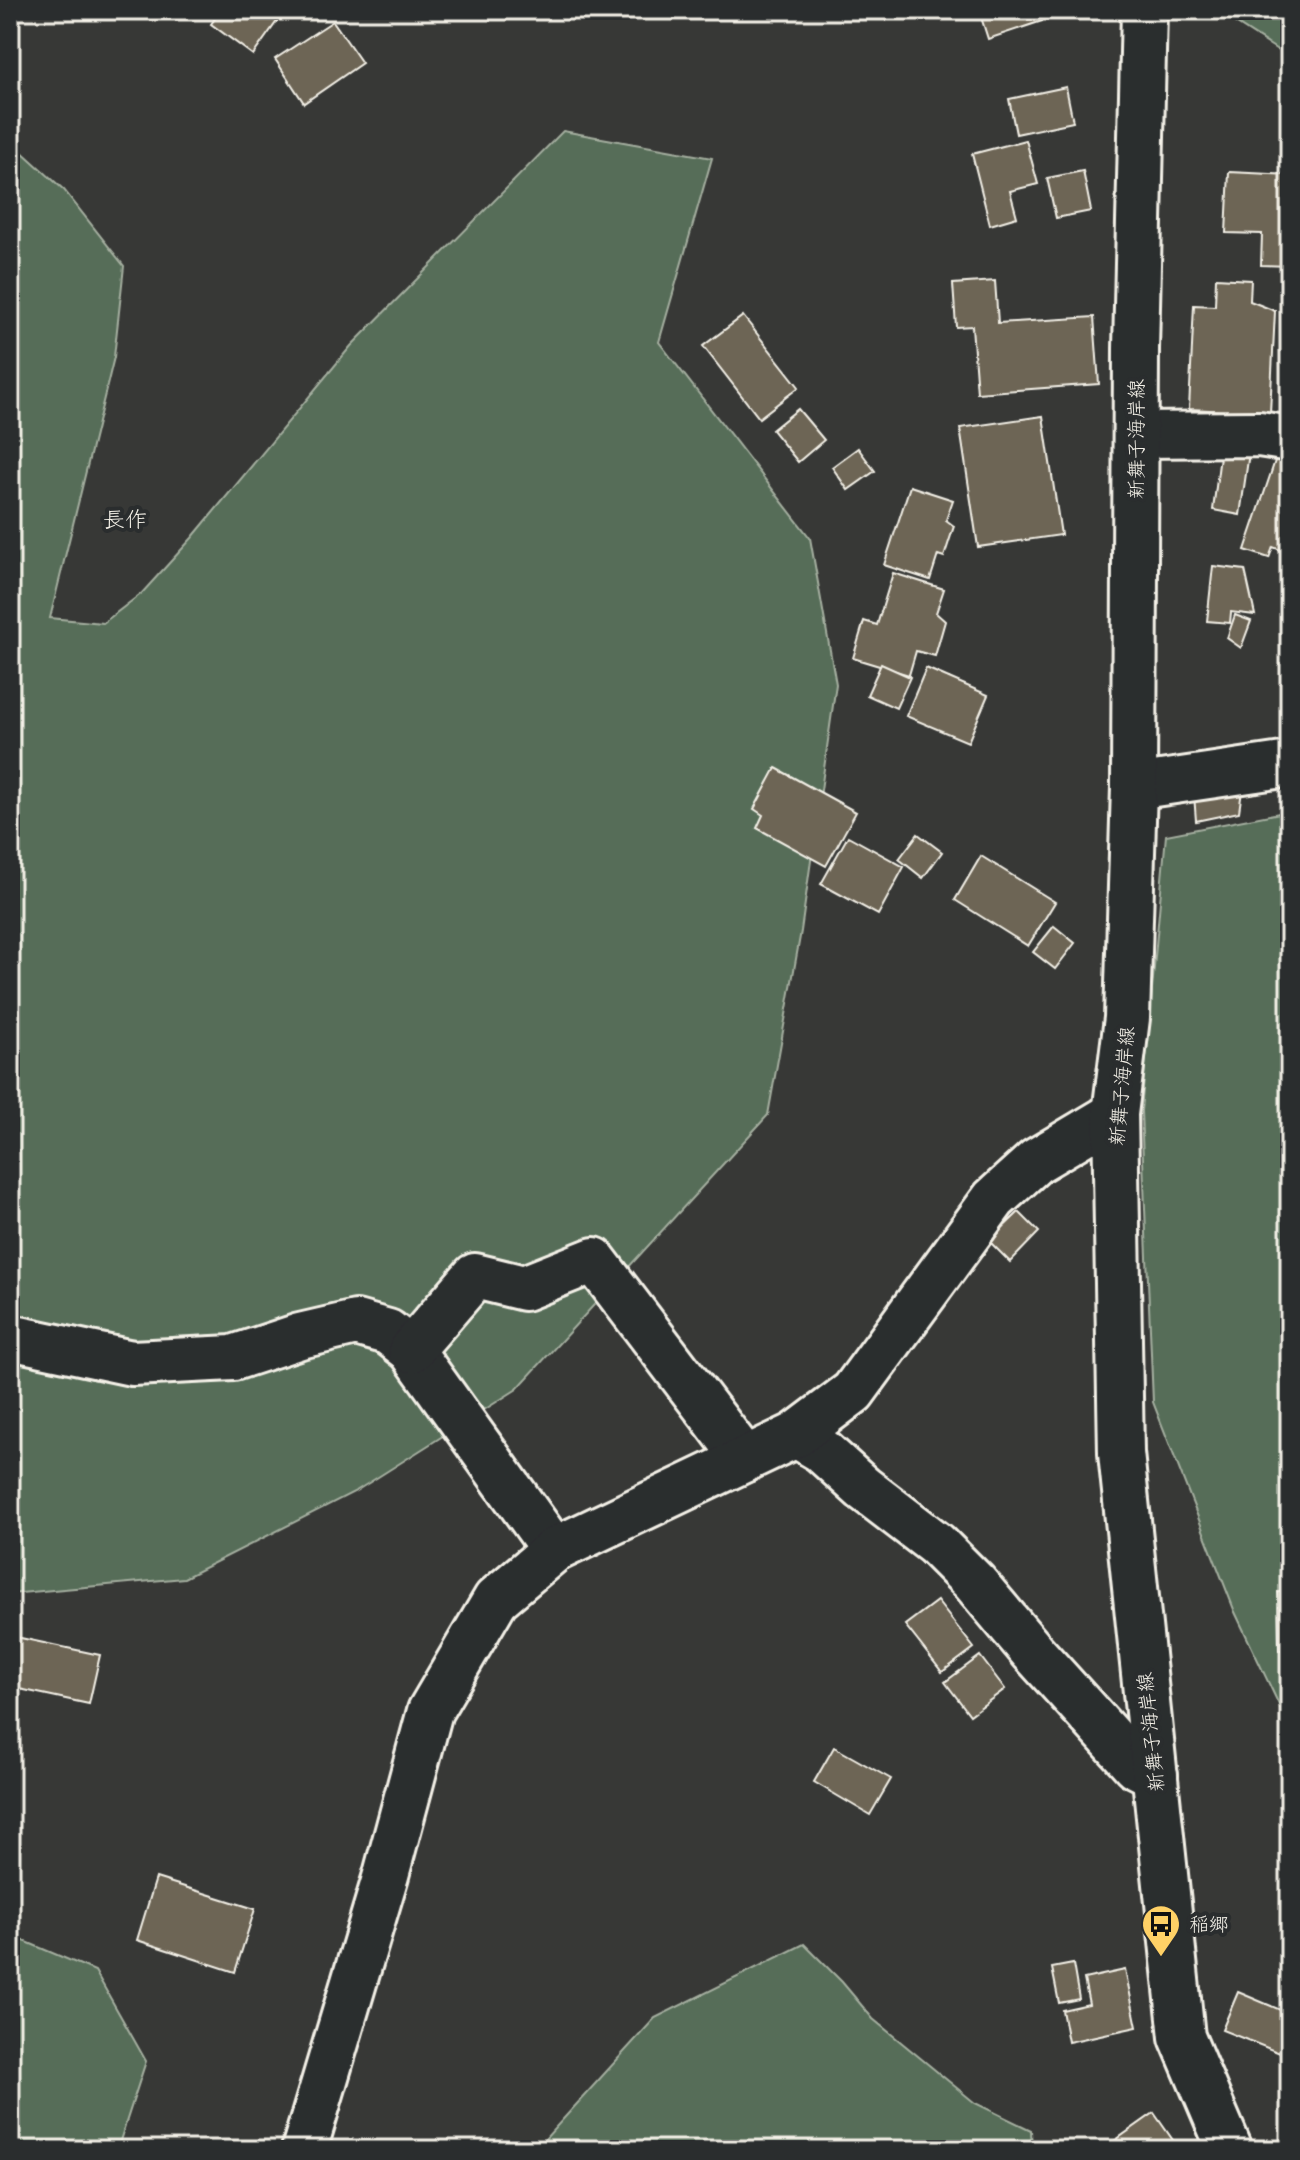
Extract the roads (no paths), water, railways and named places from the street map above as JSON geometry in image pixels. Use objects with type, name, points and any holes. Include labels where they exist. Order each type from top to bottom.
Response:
[{"type":"street","name":"新舞子海岸線","points":[[1144,10],[1136,435],[1134,787],[1127,1018],[1115,1114],[1121,1453],[1182,2037],[1230,2150]]},
{"type":"street","points":[[1136,435],[1259,434],[1290,439]]},
{"type":"street","points":[[1134,787],[1290,764]]},
{"type":"street","points":[[304,2150],[386,1875],[430,1711],[496,1599],[554,1550],[796,1435],[853,1392],[994,1199],[1036,1161],[1115,1114]]},
{"type":"street","points":[[411,1350],[475,1276],[524,1288],[594,1260],[745,1459]]},
{"type":"street","points":[[10,1337],[132,1363],[233,1358],[300,1336],[356,1323],[388,1332],[411,1350],[554,1550]]},
{"type":"street","points":[[796,1435],[821,1450],[863,1488],[936,1544],[975,1583],[1135,1765],[1155,1775]]},
{"type":"place","name":"稲郷","points":[[1161,1958]]},
{"type":"district","name":"長作","points":[[125,520]]}]
